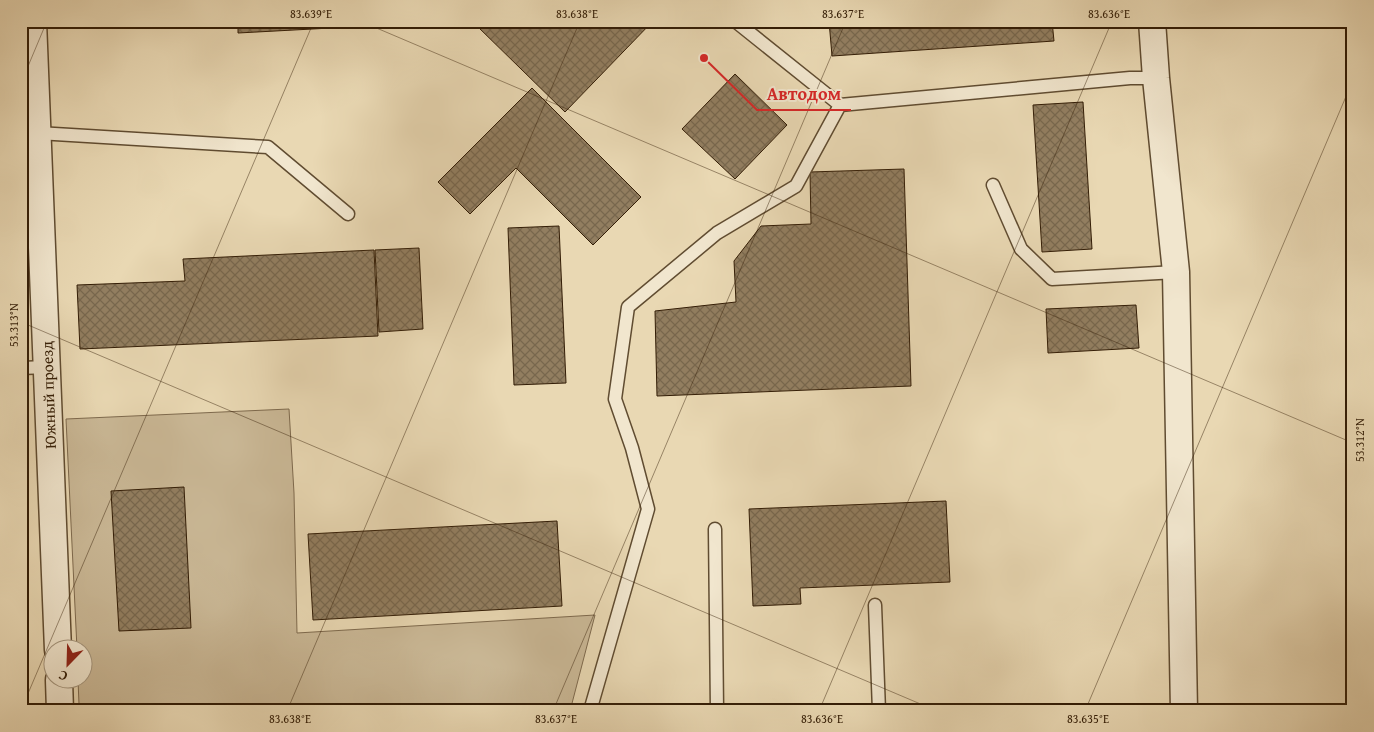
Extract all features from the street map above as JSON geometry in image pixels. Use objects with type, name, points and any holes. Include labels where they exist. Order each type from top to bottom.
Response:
[{"type":"street","name":"Южный проезд","points":[[33,21],[32,118],[47,367],[58,640]]},
{"type":"street","points":[[1152,21],[1176,272],[1184,711]]},
{"type":"street","points":[[59,690],[60,711]]},
{"type":"lane","points":[[735,21],[840,105],[1130,78],[1156,78]]},
{"type":"lane","points":[[590,711],[648,509],[632,448],[616,399],[628,307],[717,233],[796,186],[840,105]]},
{"type":"lane","points":[[32,118],[268,146],[348,214]]},
{"type":"lane","points":[[993,185],[1021,249],[1052,279],[1176,272]]},
{"type":"lane","points":[[21,368],[47,367]]},
{"type":"lane","points":[[715,529],[717,711]]},
{"type":"lane","points":[[875,606],[879,711]]},
{"type":"shaded area","points":[[289,409],[294,493],[297,633],[595,615],[570,711],[81,711],[78,690],[92,690],[92,640],[77,640],[66,419]]},
{"type":"shaded area","points":[[21,508],[27,711],[21,711]]},
{"type":"building","points":[[238,21],[330,21],[331,28],[238,33]]},
{"type":"building","points":[[481,21],[653,21],[565,112],[477,26]]},
{"type":"building","points":[[829,21],[1052,21],[1054,41],[832,56]]},
{"type":"building","points":[[735,74],[787,125],[735,179],[682,129]]},
{"type":"building","points":[[532,88],[641,197],[593,245],[516,168],[470,214],[438,182]]},
{"type":"building","points":[[1083,102],[1092,249],[1042,252],[1033,105]]},
{"type":"building","points":[[904,169],[911,386],[657,396],[655,311],[736,302],[734,261],[761,226],[811,224],[810,172]]},
{"type":"building","points":[[559,226],[566,383],[514,385],[508,228]]},
{"type":"building","points":[[419,248],[423,329],[379,332],[375,250]]},
{"type":"building","points":[[374,250],[378,336],[80,349],[77,285],[185,281],[183,259]]},
{"type":"building","points":[[1136,305],[1139,348],[1048,353],[1046,309]]},
{"type":"building","points":[[184,487],[191,628],[119,631],[111,491]]},
{"type":"building","points":[[946,501],[950,582],[800,588],[801,604],[753,606],[749,509]]},
{"type":"building","points":[[557,521],[562,606],[313,620],[308,534]]},
{"type":"place","name":"Автодом","points":[[704,58]]}]
